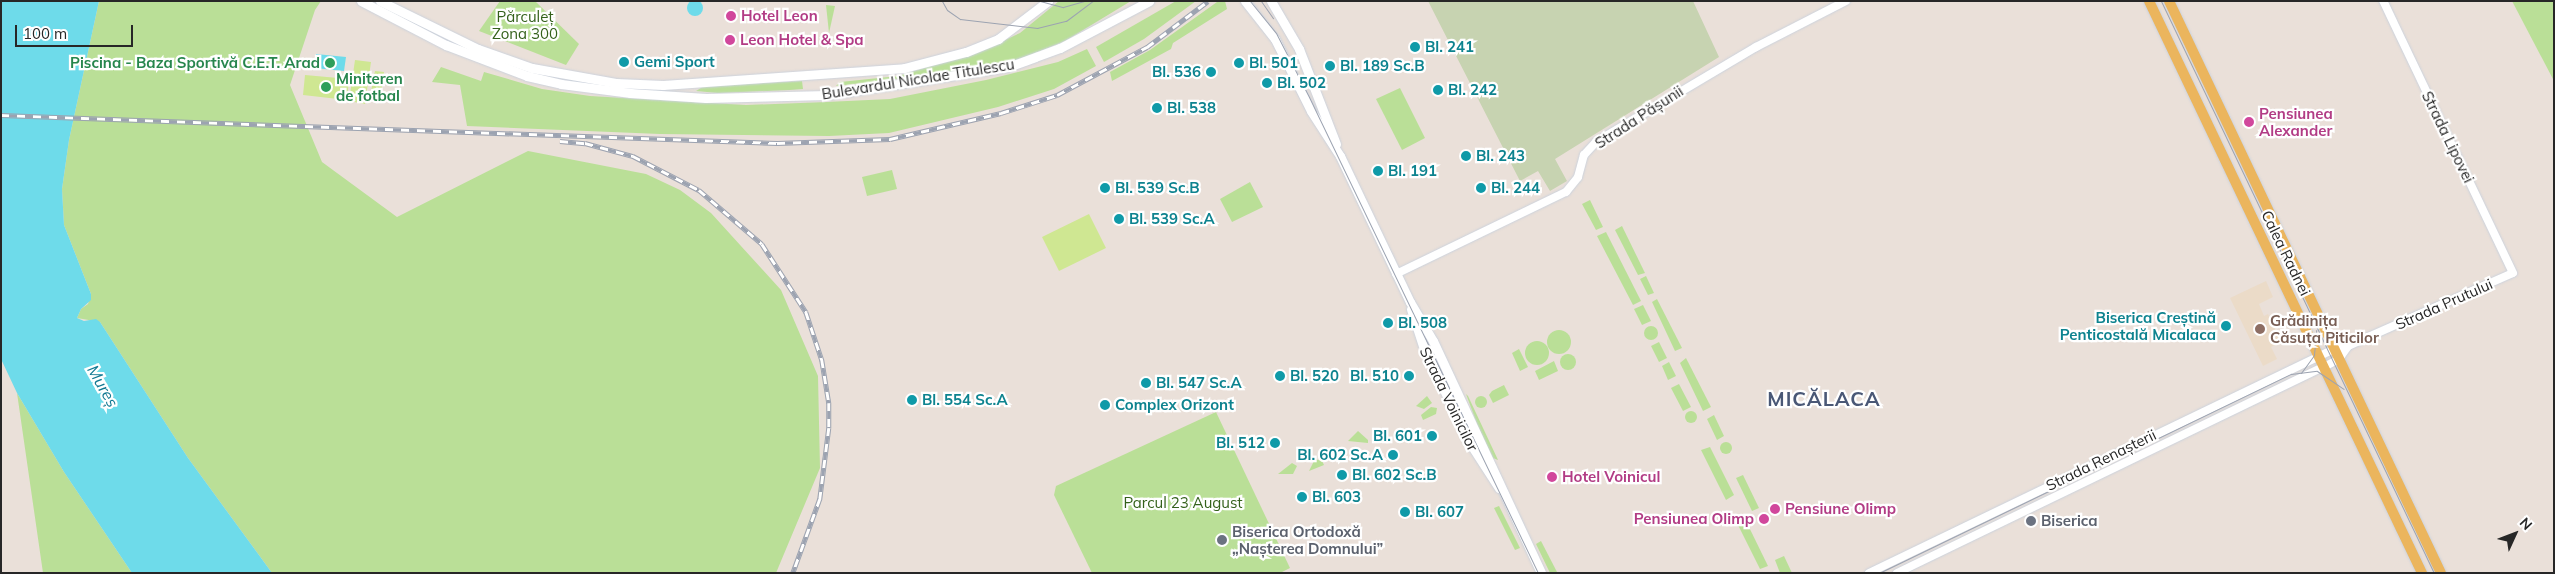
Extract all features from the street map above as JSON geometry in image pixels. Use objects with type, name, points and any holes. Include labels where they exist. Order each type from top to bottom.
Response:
[{"type":"main road","name":"Bulevardul Nicolae Titulescu","points":[[361,1],[453,48],[527,76],[561,84],[630,93],[706,98],[827,95],[1008,67],[1072,43],[1149,1]]},
{"type":"main road","name":"Bulevardul Nicolae Titulescu","points":[[380,1],[478,49],[532,68],[616,83],[662,85],[904,68],[966,52],[998,39],[1048,1]]},
{"type":"main road","name":"Strada Voinicilor","points":[[1245,1],[1275,39],[1311,111],[1340,156]]},
{"type":"main road","name":"Strada Voinicilor","points":[[1271,1],[1290,33],[1317,89],[1340,156],[1410,302],[1431,337],[1541,573]]},
{"type":"main road","name":"Calea Radnei","points":[[2149,1],[2422,573]]},
{"type":"main road","name":"Calea Radnei","points":[[2169,1],[2441,573]]},
{"type":"street","name":"Strada Pășunii","points":[[1396,274],[1566,192],[1578,178],[1584,155],[1596,142],[1756,47],[1846,1]]},
{"type":"street","name":"Strada Lipovei","points":[[2383,1],[2513,273]]},
{"type":"street","name":"Strada Prutului","points":[[2334,349],[2348,346],[2513,273]]},
{"type":"street","points":[[2339,359],[2348,346]]},
{"type":"street","name":"Strada Renașterii","points":[[1869,573],[2334,349]]},
{"type":"street","name":"Strada Renașterii","points":[[1897,573],[2339,359]]},
{"type":"shaded area","name":"Grădinița Căsuța Piticilor","points":[[2266,281],[2273,297],[2259,304],[2264,316],[2268,314],[2281,342],[2271,347],[2277,359],[2263,366],[2230,298]]},
{"type":"green space","points":[[99,1],[321,1],[315,10],[290,85],[322,162],[397,217],[528,151],[646,174],[680,190],[711,213],[781,290],[818,376],[820,468],[776,573],[272,573],[188,458],[100,322],[77,318],[81,309],[88,304],[91,294],[64,225],[62,189],[69,140]]},
{"type":"green space","name":"Părculeț Zona 300","points":[[500,1],[535,1],[579,44],[566,65],[479,31]]},
{"type":"green space","points":[[1059,1],[1131,1],[1065,41],[1021,59],[942,74],[836,86],[840,82],[898,76],[983,50],[1020,33]]},
{"type":"green space","points":[[1176,1],[1196,1],[1144,39],[1104,62],[1096,47]]},
{"type":"green space","points":[[1225,1],[1227,9],[1173,43],[1171,49],[1112,81],[1110,72],[1150,50],[1217,2]]},
{"type":"green space","points":[[1428,1],[1693,1],[1719,57],[1555,159],[1567,181],[1550,191],[1538,171],[1520,181]]},
{"type":"green space","points":[[2512,1],[2554,1],[2554,81]]},
{"type":"green space","points":[[826,5],[835,6],[829,33]]},
{"type":"green space","points":[[1087,49],[1096,66],[1054,89],[998,107],[889,133],[829,136],[660,134],[467,126],[460,85],[432,82],[441,67],[481,81],[484,72],[542,89],[590,96],[746,105],[890,99],[986,80],[1058,62]]},
{"type":"green space","points":[[355,60],[371,62],[365,104],[349,101]]},
{"type":"green space","points":[[375,71],[384,72],[381,93],[371,92]]},
{"type":"green space","name":"Miniteren de fotbal","points":[[305,75],[349,79],[347,100],[303,95]]},
{"type":"green space","points":[[802,81],[803,89],[718,93],[696,91],[704,86]]},
{"type":"green space","points":[[1400,88],[1425,138],[1402,150],[1376,99]]},
{"type":"green space","points":[[892,170],[897,189],[867,196],[862,177]]},
{"type":"green space","points":[[1250,182],[1263,207],[1232,222],[1220,199]]},
{"type":"green space","points":[[1590,200],[1603,227],[1596,230],[1582,204]]},
{"type":"green space","points":[[1089,214],[1106,248],[1059,271],[1042,237]]},
{"type":"green space","points":[[1622,226],[1645,273],[1638,275],[1615,230]]},
{"type":"green space","points":[[1606,232],[1641,301],[1633,305],[1597,236]]},
{"type":"green space","points":[[1646,276],[1654,293],[1648,295],[1640,279]]},
{"type":"green space","points":[[1657,299],[1682,348],[1675,351],[1652,302]]},
{"type":"green space","points":[[1643,305],[1651,321],[1642,325],[1634,309]]},
{"type":"green space","points":[[1651,326],[1656,328],[1658,333],[1656,338],[1651,340],[1646,338],[1644,333],[1646,328]]},
{"type":"green space","points":[[1559,330],[1564,331],[1570,337],[1570,347],[1564,353],[1559,354],[1554,353],[1548,347],[1547,342],[1548,337],[1554,331]]},
{"type":"green space","points":[[1537,341],[1542,342],[1548,348],[1548,358],[1542,364],[1537,365],[1532,364],[1526,358],[1525,353],[1526,348],[1532,342]]},
{"type":"green space","points":[[1659,342],[1667,358],[1659,362],[1651,346]]},
{"type":"green space","points":[[1519,349],[1528,367],[1520,371],[1512,353]]},
{"type":"green space","points":[[1568,354],[1576,362],[1568,370],[1560,362]]},
{"type":"green space","points":[[1686,358],[1711,407],[1703,411],[1680,363]]},
{"type":"green space","points":[[1554,361],[1558,371],[1539,380],[1535,371]]},
{"type":"green space","points":[[1669,362],[1676,376],[1668,380],[1662,366]]},
{"type":"green space","points":[[1679,384],[1691,407],[1683,411],[1671,388]]},
{"type":"green space","points":[[1504,385],[1509,395],[1493,403],[1489,395],[1492,391]]},
{"type":"green space","points":[[17,393],[64,472],[132,573],[43,573]]},
{"type":"green space","points":[[1466,394],[1498,460],[1493,458],[1477,424]]},
{"type":"green space","points":[[1427,396],[1432,403],[1424,409],[1416,406]]},
{"type":"green space","points":[[1479,396],[1483,396],[1487,402],[1483,408],[1479,408],[1475,404],[1475,400]]},
{"type":"green space","points":[[1431,407],[1437,408],[1436,414],[1423,420],[1421,415]]},
{"type":"green space","points":[[1691,411],[1697,417],[1691,423],[1685,417]]},
{"type":"green space","name":"Parcul 23 August","points":[[1216,412],[1290,568],[1280,573],[1092,573],[1054,495],[1056,486]]},
{"type":"green space","points":[[1714,415],[1724,436],[1717,440],[1707,419]]},
{"type":"green space","points":[[1358,431],[1368,440],[1368,443],[1348,441]]},
{"type":"green space","points":[[1726,442],[1732,448],[1726,454],[1720,448]]},
{"type":"green space","points":[[1710,447],[1734,495],[1726,500],[1701,450]]},
{"type":"green space","points":[[1315,459],[1322,461],[1324,465],[1309,471]]},
{"type":"green space","points":[[1292,463],[1297,466],[1293,474],[1278,474]]},
{"type":"green space","points":[[1743,475],[1759,508],[1752,511],[1736,478]]},
{"type":"green space","points":[[1499,506],[1520,548],[1515,550],[1494,508]]},
{"type":"green space","points":[[1746,521],[1768,566],[1760,569],[1738,525]]},
{"type":"green space","points":[[1541,541],[1557,572],[1555,573],[1550,573],[1536,544]]},
{"type":"green space","points":[[1784,556],[1792,573],[1780,573],[1775,560]]},
{"type":"water","points":[[695,0],[703,8],[695,16],[687,8]]},
{"type":"water","name":"Mureș","points":[[1,1],[99,1],[69,140],[62,189],[64,225],[91,294],[91,300],[81,309],[77,318],[84,321],[96,319],[100,322],[188,458],[272,573],[132,573],[64,472],[17,393],[1,359]]},
{"type":"water","name":"Piscina - Baza Sportivă C.E.T. Arad","points":[[316,54],[346,57],[344,71],[315,68]]},
{"type":"tram line","points":[[942,1],[947,10],[960,19],[1037,28],[1066,21],[1093,1]]},
{"type":"tram line","points":[[1040,1],[1063,7],[1084,1]]},
{"type":"tram line","points":[[1250,1],[1276,33],[1309,97],[1538,573]]},
{"type":"tram line","points":[[1261,1],[1273,18]]},
{"type":"tram line","points":[[2161,1],[2434,573]]},
{"type":"tram line","points":[[2301,373],[2314,355],[2316,330]]},
{"type":"tram line","points":[[1879,573],[2291,374],[2317,371],[2344,389]]},
{"type":"railway","points":[[1,115],[777,143],[890,139],[1001,113],[1057,95],[1147,47],[1208,1]]},
{"type":"railway","points":[[560,141],[585,143],[633,156],[699,190],[762,244],[806,312],[822,360],[829,403],[829,428],[820,499],[793,573]]},
{"type":"place","name":"Hotel Leon","points":[[731,16]]},
{"type":"place","name":"Leon Hotel & Spa","points":[[730,40]]},
{"type":"place","name":"Bl. 241","points":[[1415,47]]},
{"type":"place","name":"Gemi Sport","points":[[624,62]]},
{"type":"place","name":"Piscina - Baza Sportivă C.E.T. Arad","points":[[330,63]]},
{"type":"place","name":"Bl. 501","points":[[1239,63]]},
{"type":"place","name":"Bl. 189 Sc.B","points":[[1330,66]]},
{"type":"place","name":"Bl. 536","points":[[1211,72]]},
{"type":"place","name":"Bl. 502","points":[[1267,83]]},
{"type":"place","name":"Miniteren de fotbal","points":[[326,87]]},
{"type":"place","name":"Bl. 242","points":[[1438,90]]},
{"type":"place","name":"Bl. 538","points":[[1157,108]]},
{"type":"place","name":"Pensiunea Alexander","points":[[2249,122]]},
{"type":"place","name":"Bl. 243","points":[[1466,156]]},
{"type":"place","name":"Bl. 191","points":[[1378,171]]},
{"type":"place","name":"Bl. 539 Sc.B","points":[[1105,188]]},
{"type":"place","name":"Bl. 244","points":[[1481,188]]},
{"type":"place","name":"Bl. 539 Sc.A","points":[[1119,219]]},
{"type":"place","name":"Bl. 508","points":[[1388,323]]},
{"type":"place","name":"Biserica Creștină Penticostală Micalaca","points":[[2226,326]]},
{"type":"place","name":"Grădinița Căsuța Piticilor","points":[[2260,329]]},
{"type":"place","name":"Bl. 520","points":[[1280,376]]},
{"type":"place","name":"Bl. 510","points":[[1409,376]]},
{"type":"place","name":"Bl. 547 Sc.A","points":[[1146,383]]},
{"type":"place","name":"Bl. 554 Sc.A","points":[[912,400]]},
{"type":"place","name":"Complex Orizont","points":[[1105,405]]},
{"type":"place","name":"Bl. 601","points":[[1432,436]]},
{"type":"place","name":"Bl. 512","points":[[1275,443]]},
{"type":"place","name":"Bl. 602 Sc.A","points":[[1393,455]]},
{"type":"place","name":"Bl. 602 Sc.B","points":[[1342,475]]},
{"type":"place","name":"Hotel Voinicul","points":[[1552,477]]},
{"type":"place","name":"Bl. 603","points":[[1302,497]]},
{"type":"place","name":"Pensiune Olimp","points":[[1775,509]]},
{"type":"place","name":"Bl. 607","points":[[1405,512]]},
{"type":"place","name":"Pensiunea Olimp","points":[[1764,519]]},
{"type":"place","name":"Biserica","points":[[2031,521]]},
{"type":"place","name":"Biserica Ortodoxă „Nașterea Domnului”","points":[[1222,540]]},
{"type":"district","name":"MICĂLACA","points":[[1824,398]]}]
